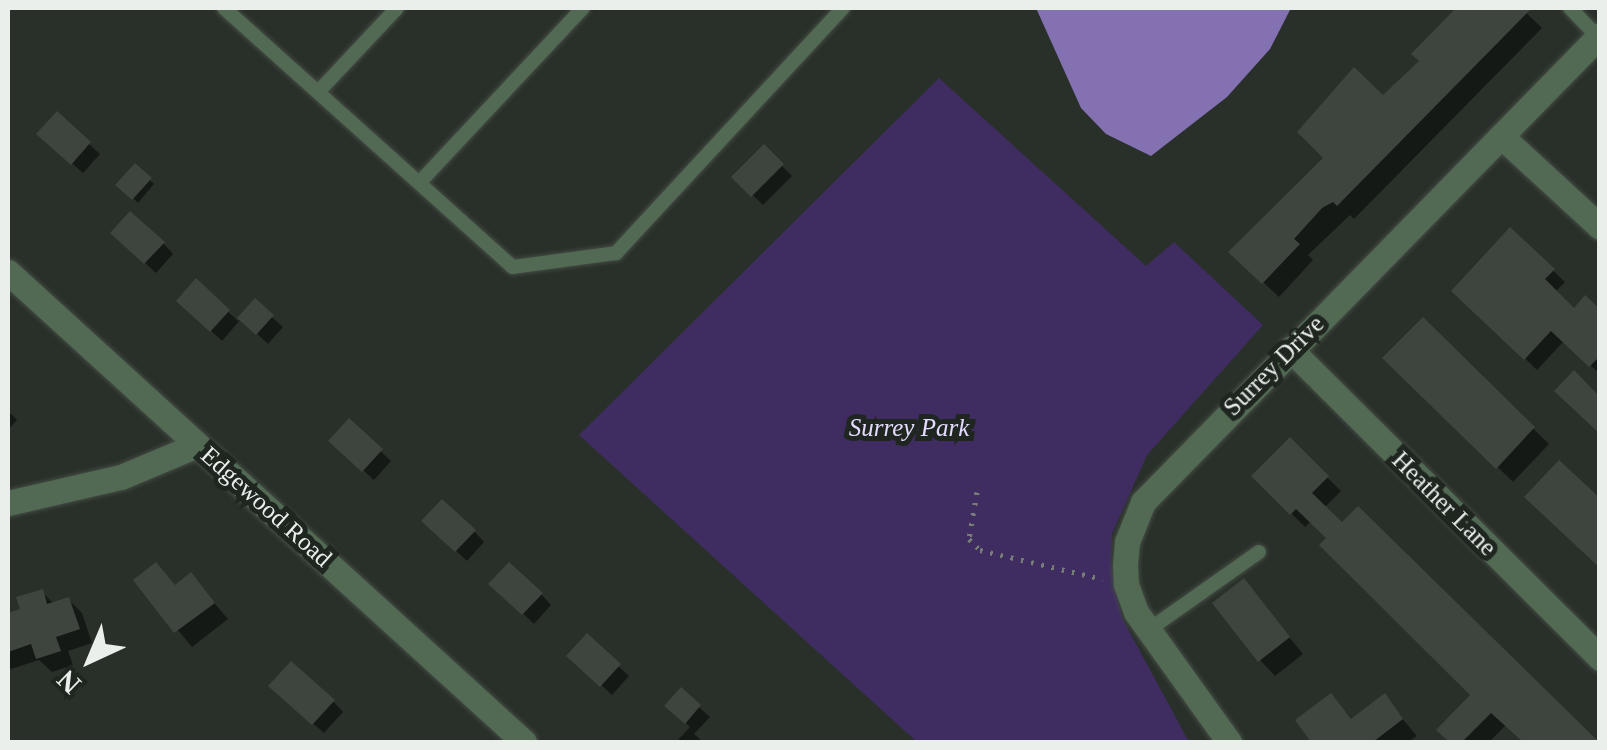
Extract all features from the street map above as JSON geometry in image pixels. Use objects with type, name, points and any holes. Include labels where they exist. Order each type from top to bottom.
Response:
[{"type":"street","name":"Surrey Drive","points":[[1228,742],[1147,631],[1126,584],[1127,542],[1143,502],[1599,36]]},
{"type":"street","points":[[1501,136],[1600,227]]},
{"type":"street","name":"Edgewood Road","points":[[8,272],[524,742]]},
{"type":"street","name":"Heather Lane","points":[[1290,350],[1600,658]]},
{"type":"street","points":[[8,503],[121,477],[197,445]]},
{"type":"lane","points":[[224,8],[320,90],[513,267],[616,254],[843,8]]},
{"type":"lane","points":[[320,90],[396,8]]},
{"type":"lane","points":[[420,182],[582,8]]},
{"type":"lane","points":[[1570,8],[1599,36]]},
{"type":"lane","points":[[1147,631],[1259,552]]},
{"type":"path","points":[[978,492],[970,539],[980,550],[1126,584]]},
{"type":"green space","name":"Surrey Park","points":[[939,78],[1146,266],[1174,242],[1263,325],[1147,455],[1112,534],[1111,563],[1122,618],[1189,742],[917,742],[579,435]]},
{"type":"shaded area","points":[[1036,8],[1291,8],[1270,49],[1227,97],[1151,156],[1106,134],[1081,108]]},
{"type":"building","points":[[1456,8],[1532,8],[1337,206],[1333,202],[1322,208],[1294,239],[1300,244],[1262,284],[1228,252],[1323,158],[1297,132],[1354,67],[1383,95],[1419,61],[1411,54]]},
{"type":"building","points":[[57,111],[91,142],[71,165],[36,134]]},
{"type":"building","points":[[764,144],[784,164],[751,197],[731,177]]},
{"type":"building","points":[[135,163],[152,178],[132,200],[115,185]]},
{"type":"building","points":[[130,211],[165,242],[144,264],[110,233]]},
{"type":"building","points":[[1510,227],[1555,269],[1545,279],[1574,308],[1585,295],[1600,309],[1600,356],[1589,367],[1551,331],[1524,360],[1451,291]]},
{"type":"building","points":[[196,278],[230,310],[210,332],[176,301]]},
{"type":"building","points":[[255,298],[274,315],[256,335],[237,318]]},
{"type":"building","points":[[1423,317],[1535,427],[1496,469],[1382,358]]},
{"type":"building","points":[[1574,370],[1600,397],[1600,434],[1554,391]]},
{"type":"building","points":[[349,418],[383,449],[362,472],[328,441]]},
{"type":"building","points":[[1290,437],[1329,476],[1312,493],[1342,522],[1358,506],[1599,742],[1523,742],[1491,713],[1462,742],[1449,742],[1436,730],[1470,695],[1319,545],[1326,538],[1296,509],[1290,515],[1251,476]]},
{"type":"building","points":[[1559,460],[1600,498],[1600,568],[1524,497]]},
{"type":"building","points":[[442,499],[476,530],[455,552],[421,521]]},
{"type":"building","points":[[156,562],[175,585],[191,572],[215,603],[174,633],[133,580]]},
{"type":"building","points":[[509,562],[543,593],[522,615],[488,584]]},
{"type":"building","points":[[1244,578],[1290,637],[1258,662],[1212,603]]},
{"type":"building","points":[[43,589],[47,604],[69,597],[80,629],[56,637],[61,651],[36,659],[31,644],[8,652],[8,613],[20,609],[16,597]]},
{"type":"building","points":[[587,633],[621,664],[600,687],[566,656]]},
{"type":"building","points":[[291,661],[335,700],[312,725],[268,686]]},
{"type":"building","points":[[681,687],[701,705],[685,724],[664,706]]},
{"type":"building","points":[[1331,693],[1351,719],[1385,693],[1403,719],[1373,742],[1311,742],[1295,720]]}]
